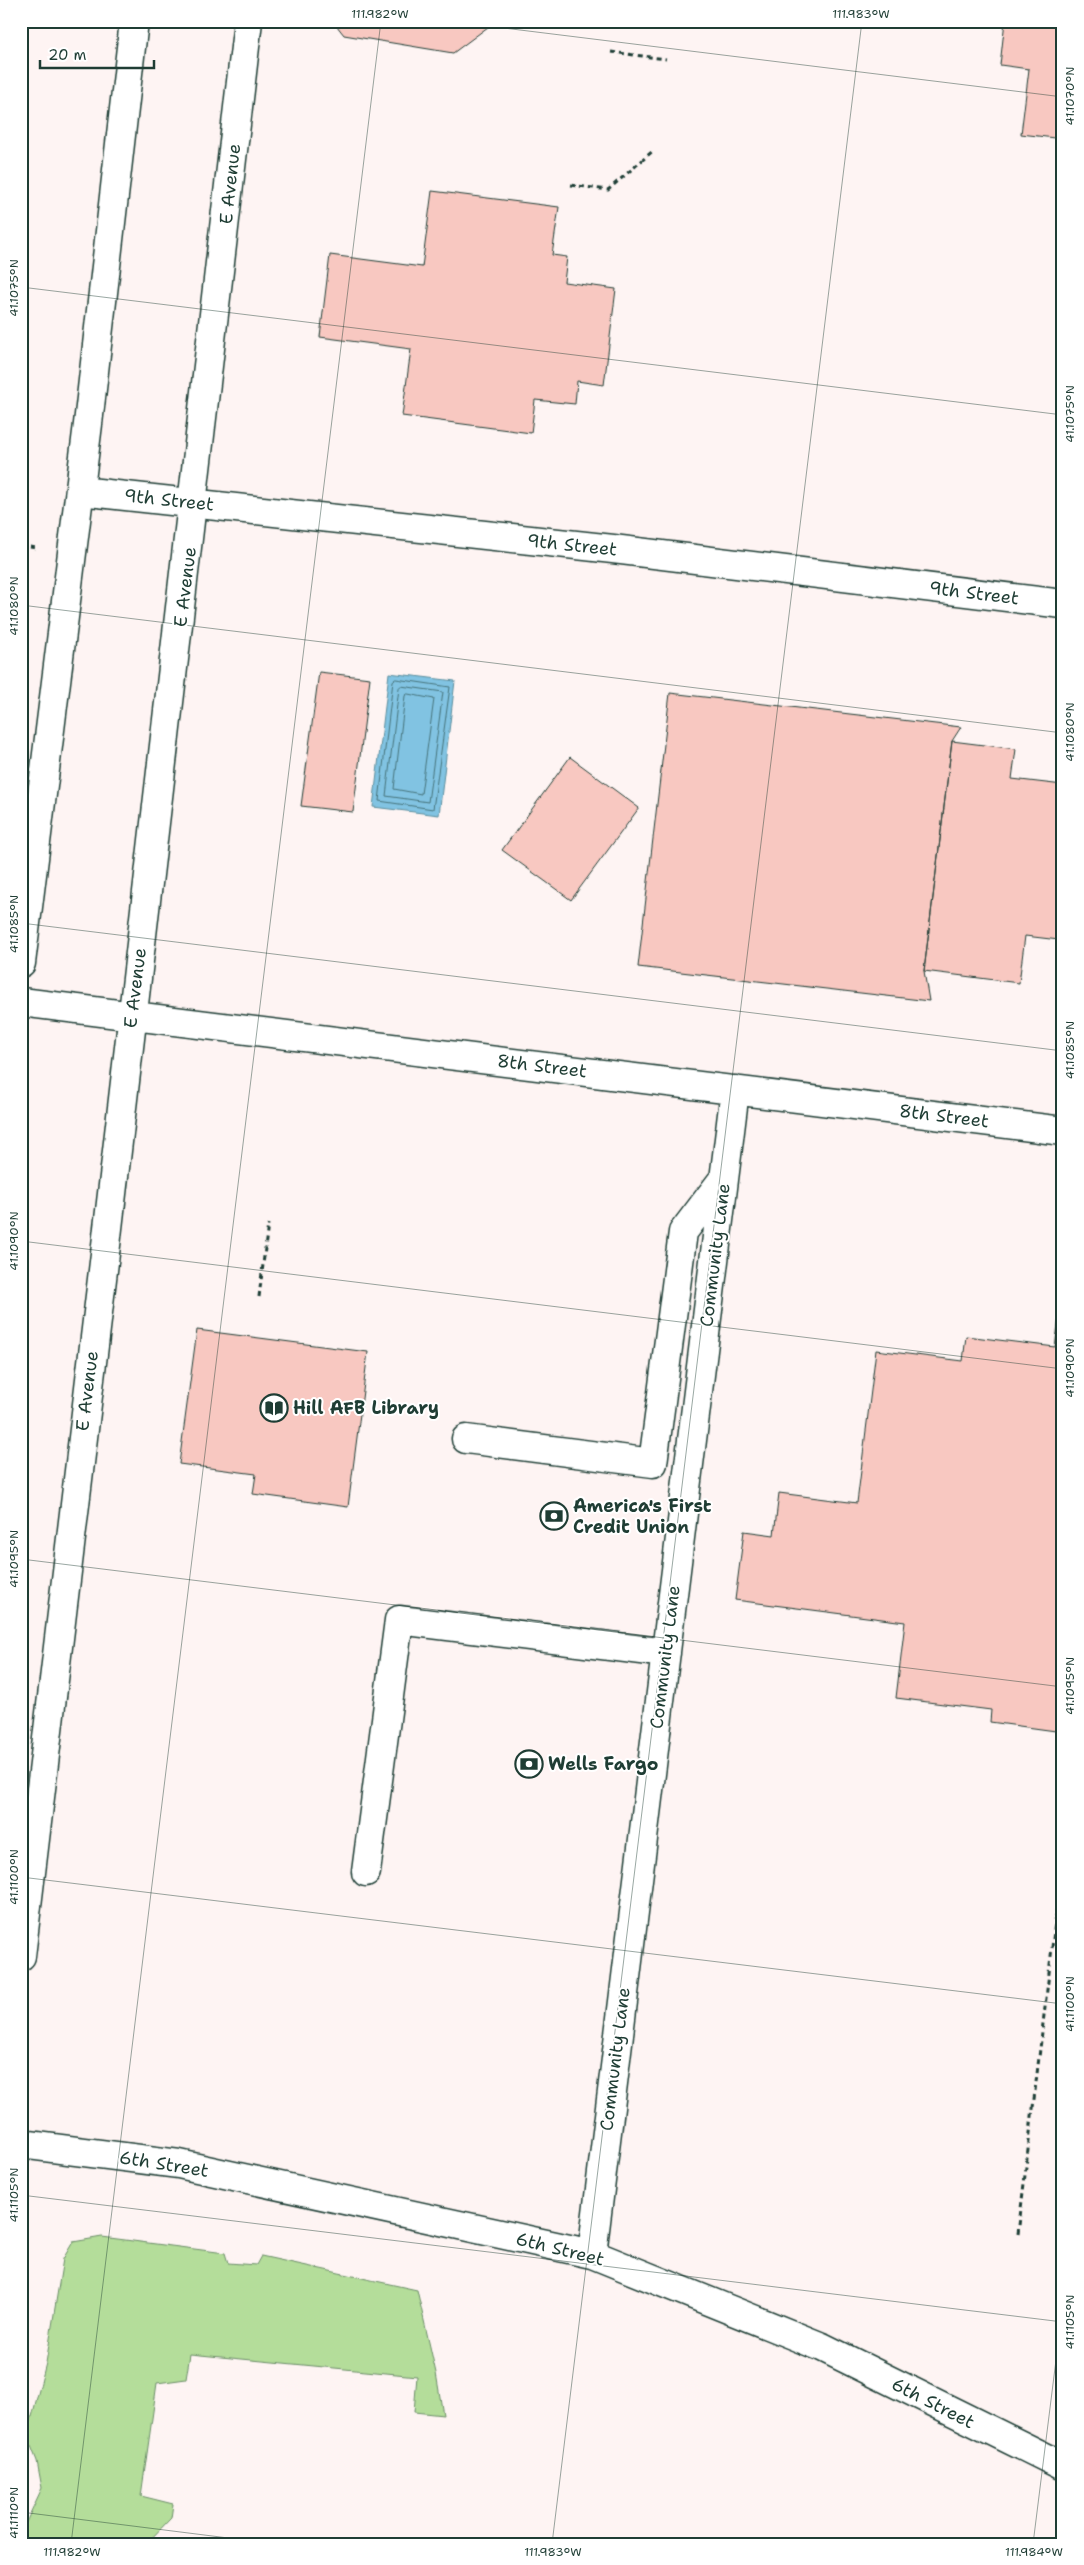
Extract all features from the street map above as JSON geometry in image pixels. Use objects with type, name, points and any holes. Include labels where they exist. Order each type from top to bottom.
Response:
[{"type":"lane","points":[[21,963],[80,491],[134,21]]},
{"type":"lane","name":"E Avenue","points":[[21,1956],[32,1777],[132,1016],[196,503],[248,21]]},
{"type":"lane","name":"9th Street","points":[[80,491],[613,549],[1063,604]]},
{"type":"lane","name":"8th Street","points":[[21,1002],[1063,1131]]},
{"type":"lane","name":"Community Lane","points":[[592,2254],[735,1090]]},
{"type":"lane","points":[[653,1463],[683,1232],[724,1177]]},
{"type":"lane","points":[[466,1439],[688,1466]]},
{"type":"lane","points":[[366,1872],[399,1620],[666,1653]]},
{"type":"lane","name":"6th Street","points":[[21,2144],[179,2164],[592,2254],[822,2348],[1063,2466]]},
{"type":"path","points":[[611,52],[666,59]]},
{"type":"path","points":[[571,185],[608,190],[654,150]]},
{"type":"path","points":[[259,1297],[268,1224]]},
{"type":"path","points":[[1018,2234],[1063,1856]]},
{"type":"green space","points":[[102,2237],[225,2253],[228,2263],[256,2265],[261,2256],[417,2290],[436,2373],[443,2415],[414,2412],[417,2376],[190,2354],[186,2379],[157,2383],[141,2496],[173,2504],[171,2518],[146,2544],[21,2544],[21,2533],[42,2488],[37,2461],[27,2436],[46,2363],[63,2259],[73,2242]]},
{"type":"water","points":[[389,673],[455,681],[439,815],[373,807]]},
{"type":"building","points":[[333,21],[496,21],[453,53],[344,35]]},
{"type":"building","points":[[1005,21],[1063,21],[1063,139],[1021,134],[1029,69],[1000,65]]},
{"type":"building","points":[[432,191],[559,207],[552,255],[567,257],[564,282],[616,289],[604,385],[577,381],[575,404],[535,400],[531,433],[402,416],[411,349],[320,337],[330,255],[422,267]]},
{"type":"building","points":[[319,672],[370,678],[353,812],[301,806]]},
{"type":"building","points":[[670,693],[961,727],[952,741],[924,971],[929,1001],[638,967]]},
{"type":"building","points":[[952,741],[1016,749],[1012,779],[1063,785],[1063,971],[1055,970],[1059,940],[1025,936],[1019,983],[924,971]]},
{"type":"building","points":[[570,757],[639,808],[571,900],[502,850]]},
{"type":"building","points":[[1063,1286],[1063,1732],[990,1722],[991,1710],[896,1698],[905,1622],[735,1600],[744,1531],[774,1535],[779,1493],[857,1503],[876,1350],[963,1361],[966,1336],[1055,1347]]},
{"type":"building","name":"Hill AFB Library","points":[[197,1330],[368,1352],[348,1507],[253,1494],[256,1474],[179,1464]]},
{"type":"place","name":"Hill AFB Library","points":[[274,1408]]},
{"type":"place","name":"America's First Credit Union","points":[[554,1516]]},
{"type":"place","name":"Wells Fargo","points":[[529,1764]]}]
